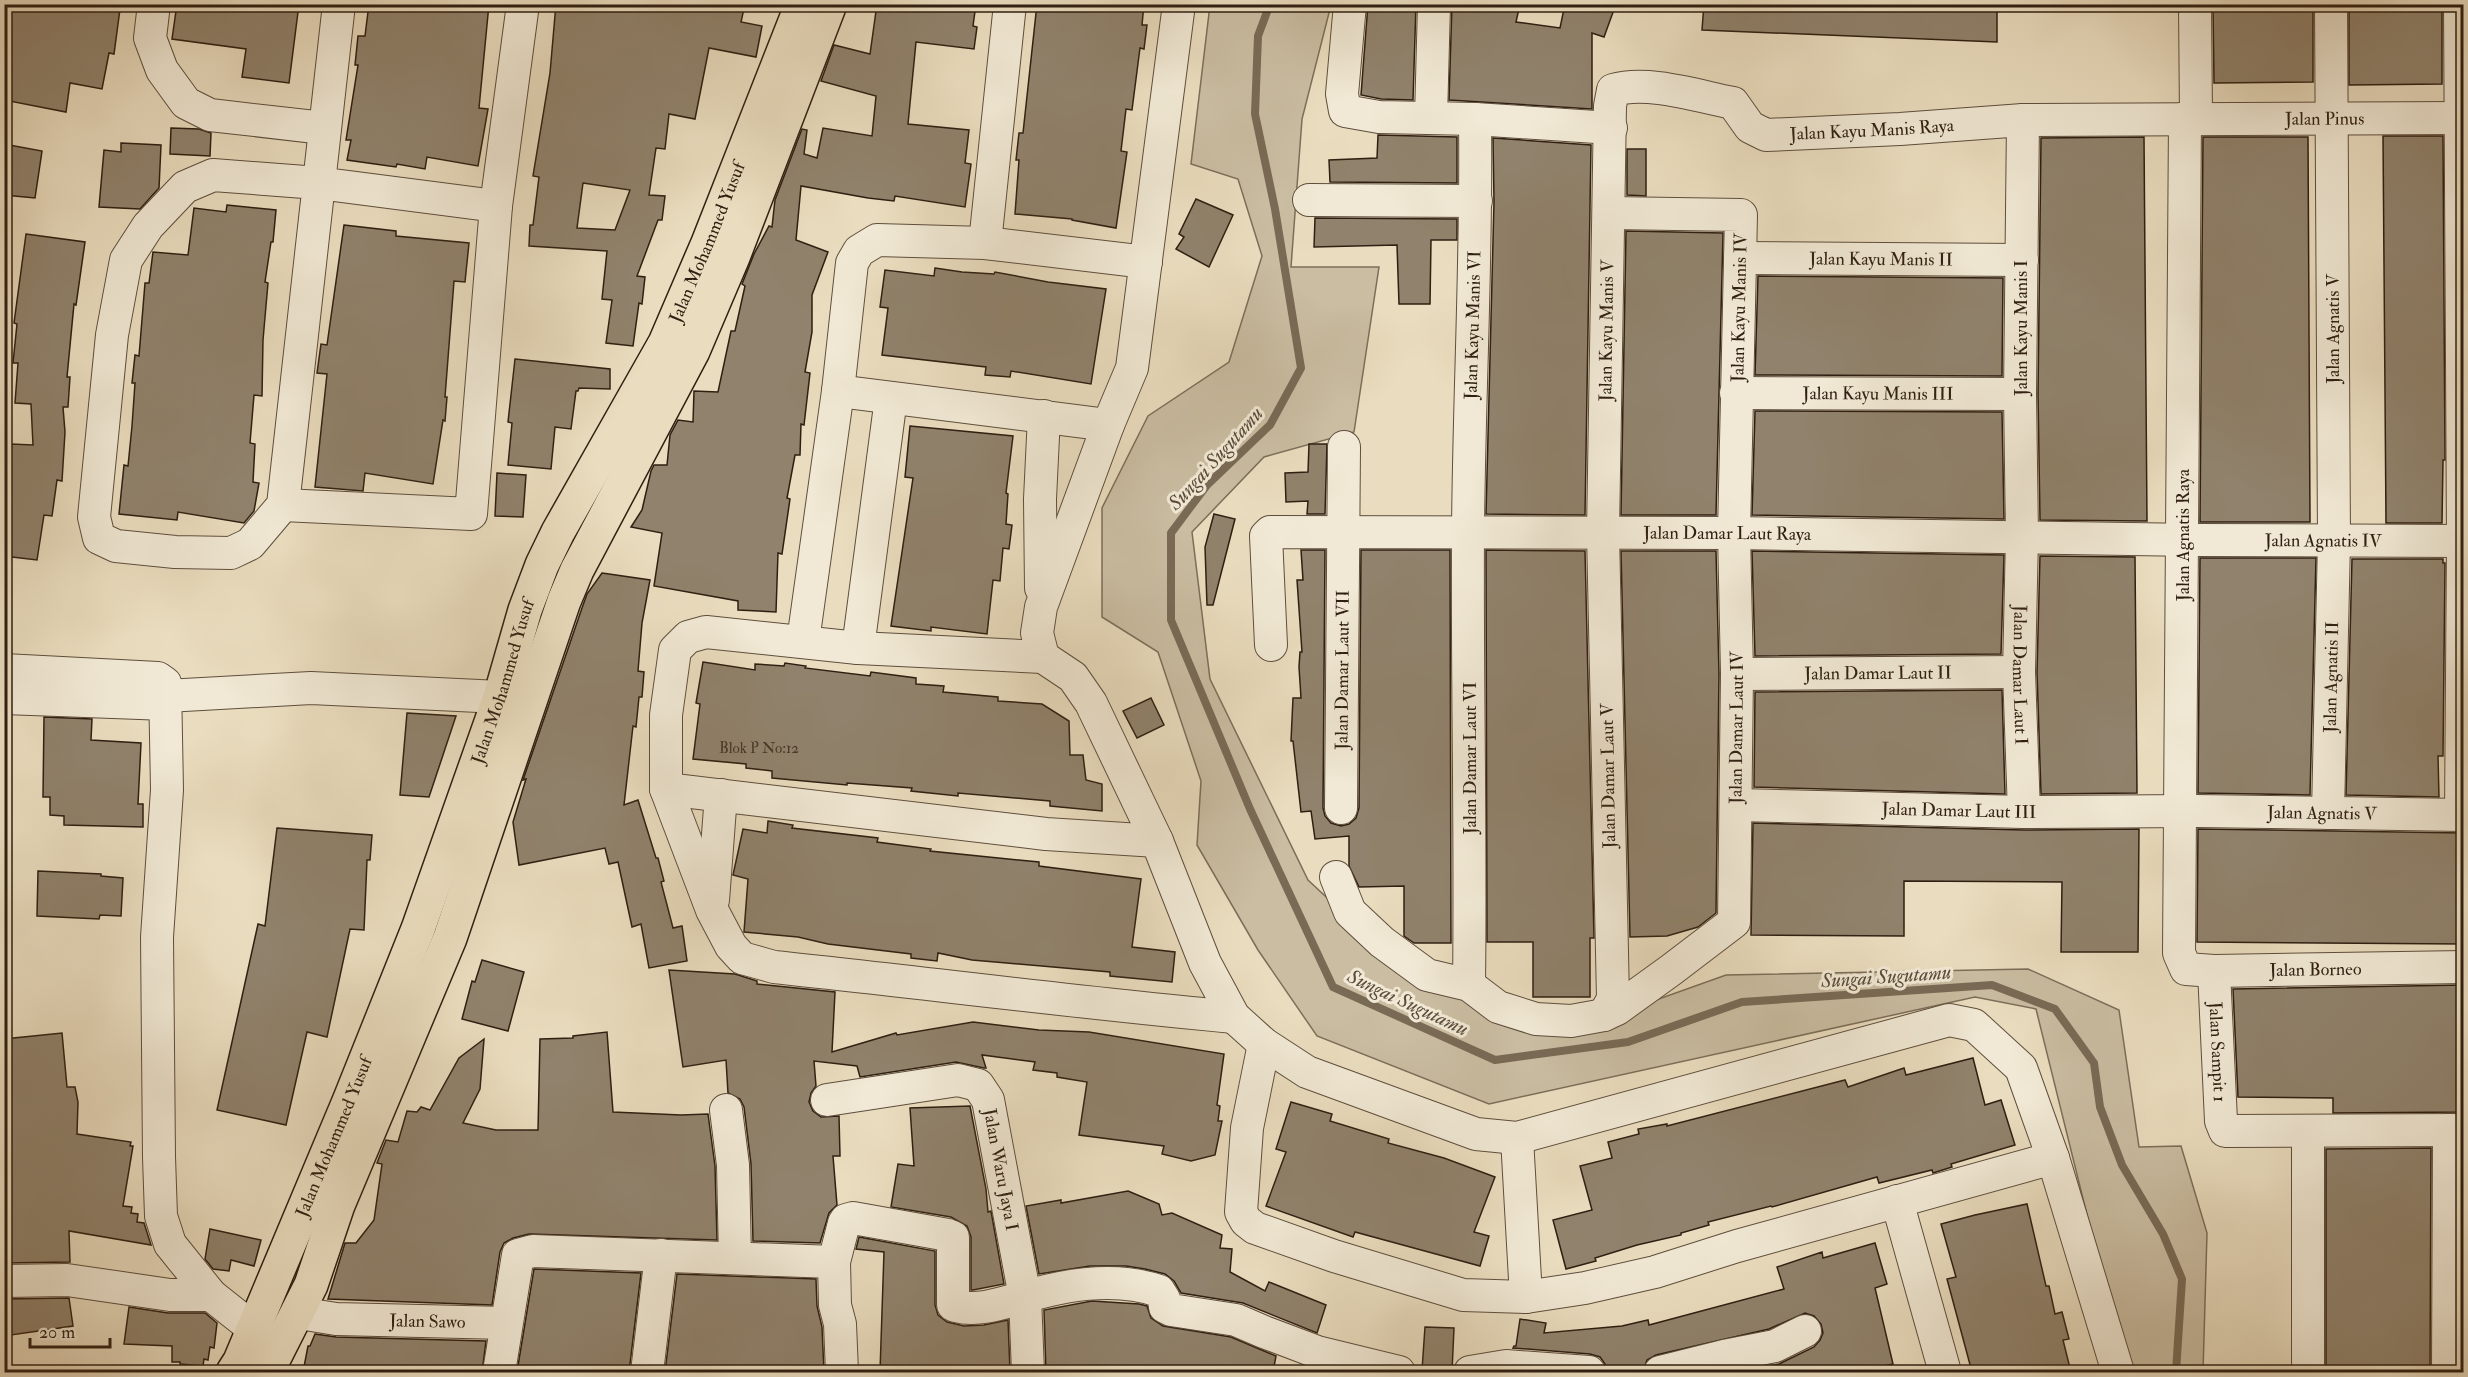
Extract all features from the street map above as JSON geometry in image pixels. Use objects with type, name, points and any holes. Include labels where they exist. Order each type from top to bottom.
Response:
[{"type":"main road","name":"Jalan Mohammed Yusuf","points":[[233,1372],[254,1329],[418,929],[500,697],[525,610],[542,565],[665,343],[708,243],[802,4]]},
{"type":"main road","name":"Jalan Mohammed Yusuf","points":[[274,1361],[311,1285],[339,1205],[450,938],[564,601],[577,570],[693,351],[733,257],[830,4]]},
{"type":"street","points":[[154,4],[150,38],[162,70],[186,103],[210,115],[324,128]]},
{"type":"street","points":[[339,4],[324,128],[318,183],[282,505],[250,544],[231,553],[175,552],[116,546],[99,538],[94,517],[112,335],[126,260],[142,234],[185,187],[213,175],[318,183],[496,206]]},
{"type":"street","points":[[282,505],[471,514],[496,206],[523,4]]},
{"type":"street","points":[[986,243],[1010,4]]},
{"type":"street","points":[[1041,607],[1108,425],[1132,368],[1179,4]]},
{"type":"street","points":[[1350,4],[1342,94],[1345,111],[1379,117],[1475,119],[1611,128]]},
{"type":"street","points":[[1431,118],[1434,4]]},
{"type":"street","name":"Jalan Agnatis Raya","points":[[2179,953],[2183,540],[2195,4]]},
{"type":"street","name":"Jalan Agnatis V","points":[[2331,4],[2334,541]]},
{"type":"street","points":[[2460,4],[2462,815]]},
{"type":"street","name":"Jalan Kayu Manis Raya","points":[[1611,128],[1613,90],[1628,86],[1733,103],[1750,127],[1766,135],[1900,129],[2023,120],[2191,118]]},
{"type":"street","name":"Jalan Pinus","points":[[2191,118],[2462,118]]},
{"type":"street","name":"Jalan Kayu Manis VI","points":[[1468,532],[1476,201],[1475,119]]},
{"type":"street","name":"Jalan Kayu Manis I","points":[[2022,537],[2020,394],[2023,120]]},
{"type":"street","name":"Jalan Kayu Manis V","points":[[1603,533],[1611,128]]},
{"type":"street","points":[[1309,200],[1476,201]]},
{"type":"street","name":"Jalan Kayu Manis IV","points":[[1610,213],[1741,215],[1734,533]]},
{"type":"street","points":[[803,641],[838,391],[852,263],[859,250],[877,240],[986,243],[1146,262]]},
{"type":"street","name":"Jalan Kayu Manis II","points":[[1740,258],[2022,260]]},
{"type":"street","points":[[838,391],[1108,425]]},
{"type":"street","name":"Jalan Kayu Manis III","points":[[1736,393],[2020,394]]},
{"type":"street","points":[[858,648],[891,398]]},
{"type":"street","points":[[1043,657],[1037,633],[1041,607],[1040,499],[1044,416]]},
{"type":"street","name":"Jalan Damar Laut VII","points":[[1341,808],[1344,447]]},
{"type":"street","name":"Jalan Damar Laut Raya","points":[[1271,645],[1266,536],[1270,532],[1734,533],[2183,540]]},
{"type":"street","name":"Jalan Damar Laut VI","points":[[1468,532],[1471,795],[1469,985]]},
{"type":"street","name":"Jalan Damar Laut V","points":[[1603,533],[1613,999],[1604,1015]]},
{"type":"street","name":"Jalan Damar Laut IV","points":[[1604,1015],[1617,1009],[1734,922],[1737,674],[1734,533]]},
{"type":"street","name":"Jalan Damar Laut I","points":[[2022,537],[2019,672],[2024,812]]},
{"type":"street","name":"Jalan Agnatis IV","points":[[2183,540],[2463,541]]},
{"type":"street","name":"Jalan Agnatis II","points":[[2328,813],[2334,541]]},
{"type":"street","points":[[1234,1017],[1091,1004],[977,988],[774,967],[742,958],[731,946],[712,910],[666,789],[666,715],[675,650],[688,637],[706,632],[858,648],[1043,657],[1073,677],[1091,703],[1157,841],[1205,963],[1234,1017],[1264,1044],[1307,1072],[1476,1134],[1517,1138],[1949,1020],[1974,1025],[2021,1068],[2053,1158],[2118,1372]]},
{"type":"street","points":[[4,670],[158,678],[165,683],[167,790],[157,937],[161,1216],[170,1244],[211,1295],[254,1329],[274,1361]]},
{"type":"street","name":"Jalan Damar Laut II","points":[[1737,674],[2019,672]]},
{"type":"street","points":[[4,698],[166,700],[311,687],[500,697]]},
{"type":"street","points":[[666,789],[1046,834],[1157,841]]},
{"type":"street","points":[[712,910],[721,795]]},
{"type":"street","name":"Jalan Damar Laut III","points":[[1737,805],[2024,812],[2181,811]]},
{"type":"street","name":"Jalan Agnatis V","points":[[2181,811],[2462,815]]},
{"type":"street","points":[[1336,877],[1350,912],[1382,942],[1427,975],[1469,985],[1498,1007],[1536,1019],[1571,1021],[1604,1015]]},
{"type":"street","name":"Jalan Borneo","points":[[2179,953],[2186,969],[2214,971],[2463,967]]},
{"type":"street","name":"Jalan Sampit 1","points":[[2214,971],[2221,1121],[2225,1131],[2308,1131]]},
{"type":"street","points":[[1264,1044],[1247,1128],[1241,1212],[1246,1221],[1255,1228],[1334,1256],[1463,1295],[1526,1297],[1585,1288],[1655,1272],[1737,1246],[2053,1158]]},
{"type":"street","name":"Jalan Waru Jaya I","points":[[827,1100],[958,1080],[978,1085],[988,1100],[1025,1297],[1028,1372]]},
{"type":"street","points":[[726,1110],[733,1165],[735,1258]]},
{"type":"street","points":[[2308,1372],[2308,1131],[2456,1130],[2448,1372]]},
{"type":"street","points":[[1517,1138],[1526,1297]]},
{"type":"street","points":[[1897,1201],[1945,1372]]},
{"type":"street","points":[[842,1372],[840,1324],[835,1305],[834,1262],[846,1220],[853,1218],[948,1234],[953,1237],[953,1305],[961,1308],[995,1305],[1079,1284],[1126,1282],[1159,1291],[1165,1306],[1171,1310],[1236,1320],[1317,1352],[1399,1372]]},
{"type":"street","points":[[499,1372],[518,1255],[522,1252],[834,1262]]},
{"type":"street","points":[[647,1372],[661,1255]]},
{"type":"street","points":[[4,1281],[67,1280],[170,1295],[211,1295]]},
{"type":"street","name":"Jalan Sawo","points":[[299,1313],[336,1319],[506,1323]]},
{"type":"street","points":[[1678,1370],[1775,1346],[1805,1331]]},
{"type":"street","points":[[1470,1372],[1506,1366],[1589,1372]]},
{"type":"shaded area","points":[[1210,5],[1331,5],[1302,119],[1291,267],[1379,267],[1354,432],[1264,457],[1192,532],[1210,679],[1308,880],[1395,961],[1469,985],[1600,1020],[1726,975],[2028,969],[2119,1010],[2139,1147],[2181,1146],[2207,1233],[2203,1372],[2117,1372],[2123,1360],[2036,1009],[1975,997],[1489,1104],[1317,1036],[1258,950],[1197,845],[1201,781],[1158,652],[1102,617],[1102,508],[1148,416],[1229,362],[1262,256],[1238,179],[1191,164]]},
{"type":"building","points":[[4,4],[90,4],[120,9],[114,54],[109,53],[102,89],[70,83],[66,112],[4,100]]},
{"type":"building","points":[[177,4],[299,4],[289,83],[242,77],[246,49],[172,39]]},
{"type":"building","points":[[369,4],[489,4],[479,108],[488,109],[478,166],[427,157],[425,169],[347,160],[351,140],[346,140],[358,65],[355,65],[358,36],[365,36]]},
{"type":"building","points":[[556,4],[745,4],[741,22],[762,26],[756,57],[709,48],[695,119],[669,114],[665,149],[656,148],[649,195],[665,196],[662,220],[658,220],[637,276],[645,277],[633,346],[606,343],[612,300],[602,299],[607,251],[529,246],[530,225],[533,225],[539,177],[533,176],[550,73]],"holes":[[[583,183],[630,190],[615,230],[577,228]]]},
{"type":"building","points":[[877,4],[976,4],[973,26],[977,27],[974,49],[916,42],[908,124],[969,130],[965,163],[971,164],[965,207],[895,196],[894,201],[868,198],[801,186],[796,240],[828,252],[812,295],[812,332],[805,372],[810,373],[804,425],[801,424],[800,455],[795,455],[787,498],[790,499],[782,554],[778,553],[776,612],[738,610],[738,601],[654,586],[662,533],[631,527],[642,510],[651,471],[654,465],[667,465],[670,435],[678,420],[693,422],[694,391],[718,392],[731,331],[735,331],[745,286],[742,284],[754,254],[769,226],[772,227],[775,200],[802,129],[807,130],[804,154],[817,158],[823,128],[872,136],[876,96],[821,81],[834,45],[870,54]]},
{"type":"building","points":[[1037,4],[1144,4],[1142,25],[1147,25],[1144,49],[1140,48],[1132,110],[1126,109],[1121,151],[1127,152],[1116,228],[1072,219],[1015,214],[1019,160],[1016,160],[1019,133],[1023,133]]},
{"type":"building","points":[[1368,4],[1416,4],[1413,100],[1381,99],[1361,95]]},
{"type":"building","points":[[1452,4],[1520,4],[1516,22],[1560,28],[1565,4],[1616,4],[1604,37],[1592,33],[1592,109],[1449,100]]},
{"type":"building","points":[[1704,4],[1997,4],[1997,42],[1702,30]]},
{"type":"building","points":[[2213,4],[2313,4],[2313,82],[2214,83]]},
{"type":"building","points":[[2349,4],[2442,4],[2442,84],[2349,85]]},
{"type":"building","points":[[171,128],[199,129],[211,133],[210,156],[170,154]]},
{"type":"building","points":[[1378,135],[1457,137],[1457,183],[1330,182],[1329,160],[1377,158]]},
{"type":"building","points":[[2383,136],[2443,136],[2445,460],[2443,460],[2442,523],[2386,523]]},
{"type":"building","points":[[2144,137],[2147,521],[2040,520],[2038,394],[2041,138]]},
{"type":"building","points":[[2203,137],[2308,137],[2310,522],[2200,522]]},
{"type":"building","points":[[1493,138],[1591,145],[1585,515],[1486,514],[1494,202]]},
{"type":"building","points":[[121,143],[161,145],[159,188],[140,209],[99,207],[104,150],[121,152]]},
{"type":"building","points":[[4,144],[42,151],[35,198],[4,195]]},
{"type":"building","points":[[1627,149],[1646,149],[1646,196],[1627,195]]},
{"type":"building","points":[[1196,199],[1233,215],[1209,267],[1176,249],[1184,237],[1179,234]]},
{"type":"building","points":[[227,205],[276,210],[273,242],[271,242],[265,282],[268,283],[263,340],[262,396],[254,395],[250,443],[255,444],[253,482],[259,483],[254,511],[244,523],[178,512],[177,520],[119,514],[124,465],[128,466],[135,355],[139,356],[145,283],[149,283],[153,252],[188,255],[194,208],[226,212]]},
{"type":"building","points":[[1315,218],[1457,219],[1457,240],[1431,240],[1430,304],[1399,304],[1397,245],[1314,247]]},
{"type":"building","points":[[344,225],[396,231],[396,236],[469,243],[465,282],[454,281],[445,421],[443,420],[433,484],[365,473],[363,491],[315,487],[327,374],[317,373],[321,344],[327,345]]},
{"type":"building","points":[[1626,231],[1723,233],[1716,515],[1621,515]]},
{"type":"building","points":[[26,234],[85,242],[76,305],[74,304],[67,377],[70,377],[68,407],[63,407],[65,432],[62,481],[57,480],[52,516],[44,515],[37,560],[4,556],[4,480],[9,481],[11,444],[33,445],[31,404],[15,403],[18,363],[13,363],[17,324],[14,323]]},
{"type":"building","points":[[935,268],[962,272],[994,274],[995,272],[1048,282],[1106,289],[1091,384],[1011,371],[1010,377],[985,375],[986,367],[882,355],[888,308],[880,307],[885,270],[934,276]]},
{"type":"building","points":[[1758,276],[2003,278],[2002,376],[1755,375]]},
{"type":"building","points":[[515,359],[610,369],[610,389],[579,388],[576,391],[571,429],[555,427],[551,469],[508,465],[512,423],[508,422]]},
{"type":"building","points":[[1755,411],[2002,412],[2004,519],[1752,515]]},
{"type":"building","points":[[910,426],[1013,436],[1006,493],[1008,494],[1006,524],[1012,525],[1009,549],[1003,548],[1000,581],[993,580],[987,634],[931,627],[931,631],[891,626],[913,478],[905,477]]},
{"type":"building","points":[[1309,444],[1327,444],[1325,514],[1307,514],[1308,501],[1286,502],[1285,473],[1308,472]]},
{"type":"building","points":[[497,473],[526,475],[523,517],[495,516]]},
{"type":"building","points":[[1214,514],[1235,519],[1213,605],[1207,605],[1205,547]]},
{"type":"building","points":[[1301,550],[1325,550],[1323,808],[1325,816],[1331,823],[1341,826],[1349,824],[1356,818],[1359,808],[1361,550],[1450,550],[1451,943],[1414,943],[1404,936],[1404,886],[1359,887],[1349,866],[1349,836],[1315,839],[1311,811],[1301,812],[1293,741],[1291,741],[1293,698],[1301,698],[1299,667],[1300,652],[1302,652],[1297,580],[1303,580]]},
{"type":"building","points":[[1486,550],[1585,551],[1594,938],[1590,938],[1590,997],[1533,997],[1533,942],[1487,942]]},
{"type":"building","points":[[1621,551],[1716,551],[1719,674],[1716,913],[1698,927],[1667,936],[1630,937]]},
{"type":"building","points":[[1752,551],[2004,555],[2001,654],[1755,656]]},
{"type":"building","points":[[2040,556],[2135,557],[2137,793],[2041,794],[2037,672]]},
{"type":"building","points":[[2200,558],[2316,558],[2310,795],[2198,793]]},
{"type":"building","points":[[2352,559],[2443,559],[2445,563],[2443,756],[2438,756],[2439,797],[2346,795]]},
{"type":"building","points":[[602,573],[650,580],[642,623],[638,671],[644,672],[642,697],[639,697],[636,727],[633,726],[624,805],[638,800],[656,858],[658,858],[664,881],[661,882],[673,928],[682,926],[687,961],[649,968],[641,924],[632,927],[618,862],[609,864],[605,848],[519,865],[513,822],[526,779],[523,780],[587,594]]},
{"type":"building","points":[[703,662],[755,670],[755,664],[784,666],[785,663],[806,666],[805,668],[870,676],[871,672],[916,678],[916,684],[944,686],[943,692],[998,697],[998,701],[1042,704],[1069,721],[1070,755],[1083,755],[1086,780],[1102,784],[1102,811],[1050,806],[1050,801],[958,793],[958,796],[911,791],[912,788],[772,778],[772,771],[746,768],[746,764],[693,759],[700,704],[696,703]]},
{"type":"building","points":[[2002,690],[2005,794],[1754,787],[1755,692]]},
{"type":"building","points":[[1151,698],[1164,725],[1137,738],[1123,711]]},
{"type":"building","points":[[407,713],[456,716],[429,797],[400,795]]},
{"type":"building","points":[[44,717],[92,719],[91,740],[141,743],[138,804],[143,804],[143,827],[64,825],[64,816],[50,815],[50,797],[43,797]]},
{"type":"building","points":[[768,821],[793,825],[792,828],[878,838],[877,842],[931,849],[930,851],[1039,862],[1039,866],[1141,879],[1132,947],[1175,952],[1172,982],[1110,976],[1110,972],[972,960],[938,953],[937,961],[911,958],[911,954],[828,944],[798,937],[744,932],[748,879],[733,875],[743,829],[767,833]]},
{"type":"building","points":[[1753,823],[2024,830],[2139,829],[2138,952],[2061,952],[2062,882],[1904,881],[1904,936],[1751,935]]},
{"type":"building","points":[[277,828],[372,835],[370,860],[367,860],[364,930],[350,929],[327,1037],[307,1032],[286,1125],[217,1110],[258,924],[265,926]]},
{"type":"building","points":[[2198,829],[2463,833],[2463,944],[2197,942]]},
{"type":"building","points":[[38,871],[101,874],[101,876],[123,878],[121,916],[100,915],[99,919],[37,916]]},
{"type":"building","points":[[482,960],[524,972],[508,1031],[462,1019],[472,981],[475,982]]},
{"type":"building","points":[[669,970],[735,974],[757,981],[757,984],[835,992],[832,1052],[896,1033],[897,1035],[973,1022],[1039,1030],[1089,1032],[1224,1054],[1217,1105],[1220,1106],[1218,1121],[1222,1121],[1215,1155],[1191,1161],[1162,1154],[1164,1146],[1079,1135],[1087,1082],[1057,1077],[1057,1073],[1033,1070],[1035,1062],[982,1055],[986,1068],[956,1062],[860,1077],[857,1066],[814,1061],[816,1086],[809,1102],[813,1111],[821,1117],[839,1116],[840,1156],[833,1156],[837,1205],[829,1213],[820,1243],[753,1241],[751,1164],[744,1107],[740,1099],[728,1093],[726,1060],[683,1067]]},
{"type":"building","points":[[2463,985],[2463,1112],[2333,1113],[2333,1098],[2238,1097],[2233,989]]},
{"type":"building","points":[[607,1032],[613,1112],[708,1114],[715,1166],[717,1240],[529,1234],[504,1243],[500,1252],[492,1305],[328,1299],[345,1243],[356,1243],[374,1220],[382,1164],[377,1163],[386,1140],[398,1142],[407,1111],[417,1112],[421,1107],[430,1110],[459,1058],[484,1039],[480,1089],[463,1123],[496,1130],[538,1130],[540,1039],[573,1038],[573,1036]]},
{"type":"building","points":[[62,1033],[67,1087],[75,1087],[78,1102],[77,1134],[131,1142],[130,1146],[133,1146],[123,1206],[132,1207],[131,1213],[138,1214],[137,1222],[144,1223],[151,1245],[69,1231],[70,1262],[4,1263],[4,1039]]},
{"type":"building","points":[[1973,1058],[1985,1105],[2001,1100],[2015,1145],[1951,1164],[1952,1167],[1933,1173],[1932,1170],[1879,1183],[1877,1177],[1772,1207],[1708,1222],[1709,1225],[1681,1233],[1681,1235],[1637,1245],[1595,1258],[1596,1261],[1566,1269],[1553,1220],[1592,1210],[1580,1166],[1612,1158],[1608,1142],[1639,1134],[1638,1129],[1667,1124],[1667,1126],[1845,1080],[1848,1087],[1904,1068],[1906,1075]]},
{"type":"building","points":[[1291,1102],[1332,1114],[1330,1121],[1389,1139],[1388,1143],[1444,1158],[1495,1177],[1474,1232],[1489,1236],[1480,1266],[1355,1232],[1353,1237],[1266,1206],[1286,1152],[1276,1149]]},
{"type":"building","points":[[970,1106],[986,1189],[988,1212],[991,1211],[1004,1284],[973,1290],[971,1290],[971,1237],[967,1226],[951,1217],[891,1207],[898,1164],[914,1166],[910,1108]]},
{"type":"building","points":[[2431,1148],[2430,1372],[2326,1372],[2326,1149]]},
{"type":"building","points":[[1128,1191],[1159,1204],[1162,1215],[1172,1213],[1222,1235],[1220,1248],[1232,1249],[1230,1272],[1265,1291],[1269,1282],[1326,1305],[1317,1333],[1243,1303],[1181,1293],[1174,1281],[1165,1274],[1145,1269],[1126,1266],[1090,1266],[1039,1274],[1026,1206],[1061,1200],[1061,1203]]},
{"type":"building","points":[[2027,1204],[2046,1286],[2049,1286],[2055,1314],[2062,1312],[2069,1339],[2063,1340],[2071,1372],[1972,1372],[1947,1279],[1956,1277],[1941,1224]]},
{"type":"building","points":[[210,1229],[261,1240],[254,1266],[231,1260],[229,1271],[213,1269],[205,1259]]},
{"type":"building","points":[[859,1237],[935,1251],[935,1305],[938,1315],[947,1322],[964,1326],[1008,1320],[1010,1372],[880,1372],[884,1252],[856,1249]]},
{"type":"building","points":[[1875,1243],[1887,1284],[1875,1288],[1893,1364],[1855,1372],[1733,1372],[1779,1364],[1814,1347],[1823,1333],[1821,1324],[1814,1316],[1805,1313],[1769,1329],[1656,1355],[1647,1360],[1643,1372],[1640,1372],[1638,1368],[1607,1372],[1600,1357],[1590,1354],[1513,1348],[1516,1346],[1520,1319],[1546,1323],[1544,1333],[1622,1326],[1648,1320],[1649,1325],[1784,1289],[1777,1267],[1822,1252],[1823,1258]]},
{"type":"building","points":[[534,1269],[641,1273],[629,1372],[517,1372]]},
{"type":"building","points":[[677,1274],[816,1279],[817,1306],[822,1327],[824,1372],[665,1372]]},
{"type":"building","points":[[69,1298],[73,1326],[4,1336],[4,1299]]},
{"type":"building","points":[[1092,1301],[1147,1306],[1151,1318],[1163,1326],[1231,1337],[1276,1356],[1273,1372],[1046,1372],[1044,1310]]},
{"type":"building","points":[[129,1307],[168,1313],[205,1313],[217,1323],[214,1348],[210,1347],[208,1360],[204,1359],[203,1366],[180,1364],[180,1362],[172,1362],[172,1346],[124,1344]]},
{"type":"building","points":[[1425,1327],[1454,1328],[1452,1371],[1422,1370]]},
{"type":"building","points":[[315,1334],[336,1337],[486,1341],[482,1372],[303,1372],[308,1346]]},
{"type":"waterway","name":"Sungai Sugutamu","points":[[1270,4],[1258,36],[1255,114],[1275,209],[1301,368],[1270,425],[1207,485],[1171,533],[1171,620],[1250,809],[1333,987],[1495,1060],[1628,1042],[1742,1002],[1992,985],[2055,1009],[2094,1063],[2100,1107],[2122,1165],[2163,1234],[2182,1279],[2176,1372]]}]
